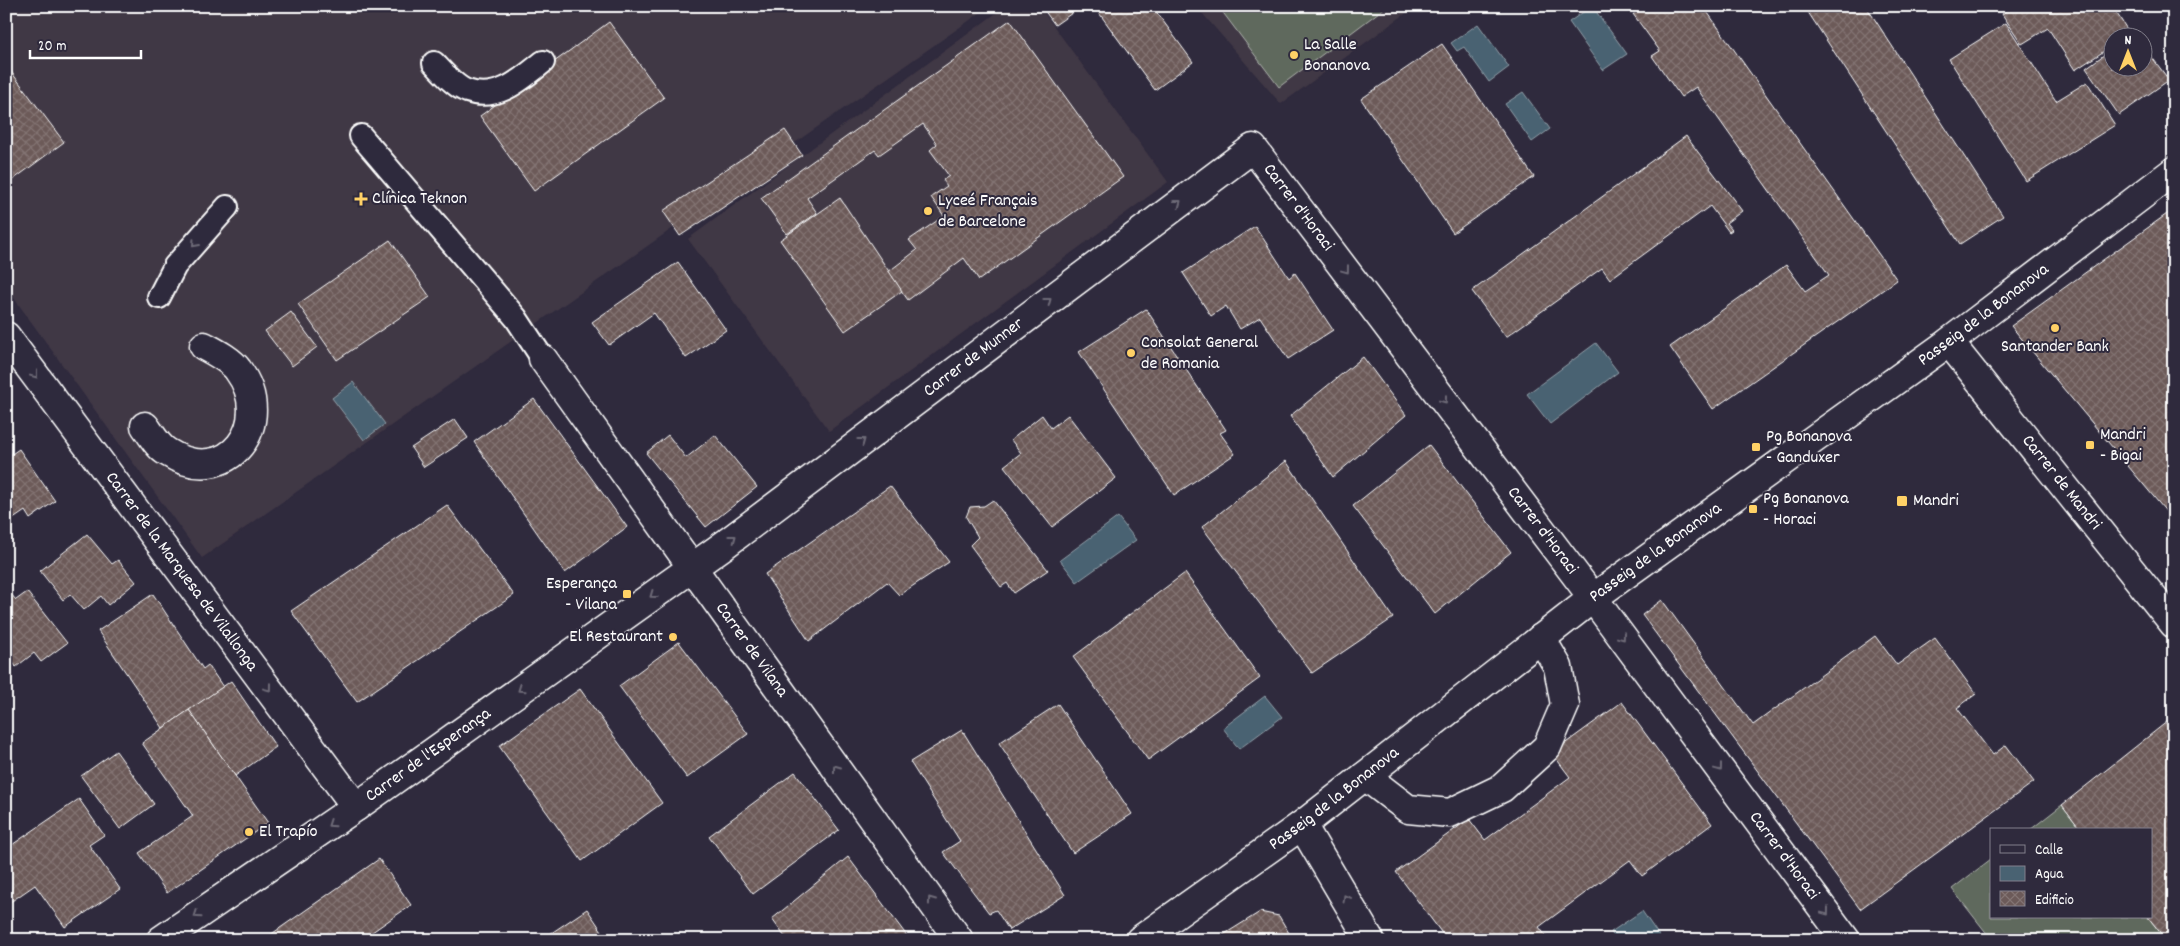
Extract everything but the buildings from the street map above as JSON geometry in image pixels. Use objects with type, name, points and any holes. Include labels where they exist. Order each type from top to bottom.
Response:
[{"type":"street","name":"Carrer de Munner","points":[[693,567],[1253,148]]},
{"type":"street","name":"Carrer d'Horaci","points":[[1253,148],[1593,598],[1846,940]]},
{"type":"street","name":"Passeig de la Bonanova","points":[[1140,940],[1302,825],[1593,598],[1949,342],[2174,171]]},
{"type":"street","name":"Carrer de la Marquesa de Vilallonga","points":[[6,336],[356,807]]},
{"type":"street","name":"Carrer de Mandri","points":[[1949,342],[2174,624]]},
{"type":"street","points":[[145,426],[165,451],[190,463],[214,463],[234,453],[248,435],[252,411],[248,386],[237,368],[204,346]]},
{"type":"street","name":"Carrer de Vilana","points":[[543,359],[959,940]]},
{"type":"street","name":"Carrer de l'Esperança","points":[[161,940],[356,807],[693,567]]},
{"type":"street","points":[[1365,776],[1408,809],[1450,813],[1502,788],[1547,747],[1565,705],[1558,667],[1541,638]]},
{"type":"street","points":[[1302,825],[1370,940]]},
{"type":"lane","points":[[434,63],[466,91],[483,93],[502,91],[517,83],[543,62]]},
{"type":"lane","points":[[361,136],[516,318],[543,359]]},
{"type":"lane","points":[[159,297],[175,266],[227,207]]},
{"type":"shaded area","name":"Clínica Teknon","points":[[6,6],[990,6],[202,558],[6,287]]},
{"type":"shaded area","name":"Lyceé Français de Barcelone","points":[[1006,6],[1039,6],[1168,182],[829,431],[688,239]]},
{"type":"shaded area","name":"La Salle Bonanova","points":[[1196,6],[1416,6],[1281,104]]},
{"type":"green space","name":"La Salle Bonanova","points":[[1218,6],[1387,6],[1279,87]]},
{"type":"green space","points":[[2062,805],[2079,828],[2033,828]]},
{"type":"green space","points":[[1990,860],[1990,918],[2149,918],[2166,940],[1992,940],[1952,889]]},
{"type":"water","points":[[1592,6],[1627,54],[1603,70],[1569,22]]},
{"type":"water","points":[[1478,24],[1509,67],[1489,82],[1464,47],[1457,51],[1451,43]]},
{"type":"water","points":[[1523,92],[1550,129],[1532,142],[1505,104]]},
{"type":"water","points":[[1596,343],[1618,372],[1550,424],[1527,394]]},
{"type":"water","points":[[353,382],[385,424],[364,440],[332,398]]},
{"type":"water","points":[[1118,517],[1136,540],[1077,582],[1060,560]]},
{"type":"water","points":[[1265,696],[1282,717],[1239,749],[1223,728]]},
{"type":"water","points":[[1642,911],[1662,940],[1616,940],[1611,932]]},
{"type":"place","name":"La Salle Bonanova","points":[[1294,55]]},
{"type":"place","name":"Clínica Teknon","points":[[361,199]]},
{"type":"place","name":"Lyceé Français de Barcelone","points":[[928,211]]},
{"type":"place","name":"Santander Bank","points":[[2055,328]]},
{"type":"place","name":"Consolat General de Romania","points":[[1131,353]]},
{"type":"place","name":"Mandri - Bigai","points":[[2090,445]]},
{"type":"place","name":"Pg Bonanova - Ganduxer","points":[[1756,447]]},
{"type":"place","name":"Mandri","points":[[1902,501]]},
{"type":"place","name":"Pg Bonanova - Horaci","points":[[1753,509]]},
{"type":"place","name":"Esperança - Vilana","points":[[627,594]]},
{"type":"place","name":"El Restaurant","points":[[673,637]]},
{"type":"place","name":"El Trapío","points":[[249,832]]}]
